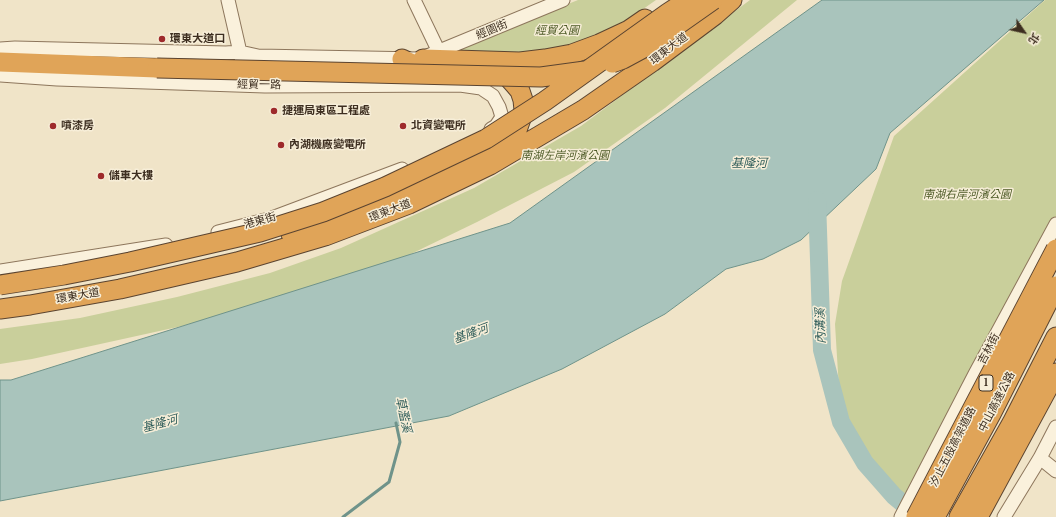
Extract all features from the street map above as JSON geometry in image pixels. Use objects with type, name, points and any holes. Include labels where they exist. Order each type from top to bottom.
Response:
[{"type":"highway","points":[[411,59],[520,62],[572,54],[600,44],[629,30],[673,0]]},
{"type":"highway","points":[[0,285],[64,275],[130,262],[260,232],[323,212],[385,187],[486,139],[545,102],[662,17],[688,0]]},
{"type":"highway","points":[[0,62],[157,68],[540,77],[554,76],[594,70],[623,60],[649,45],[713,0]]},
{"type":"highway","name":"環東大道","points":[[0,309],[120,289],[237,262],[325,236],[409,204],[490,165],[584,110],[652,62],[715,15],[732,0]]},
{"type":"highway","points":[[0,298],[174,265],[274,240],[396,193],[484,153],[502,147],[510,140],[519,126],[524,110],[520,91],[506,76],[500,72],[490,69],[419,67],[411,59]]},
{"type":"highway","points":[[484,153],[499,134],[503,125],[502,117]]},
{"type":"highway","name":"汐止五股高架道路","points":[[916,517],[919,493],[1056,248]]},
{"type":"highway","name":"中山高速公路","points":[[935,517],[991,414],[1056,286]]},
{"type":"highway","name":"中山高速公路","points":[[959,517],[1012,423],[1056,338]]},
{"type":"highway","points":[[978,517],[1056,373]]},
{"type":"street","points":[[228,0],[249,85]]},
{"type":"street","points":[[414,0],[439,52]]},
{"type":"street","name":"經園街","points":[[411,59],[439,52],[563,0]]},
{"type":"street","points":[[0,49],[240,52],[258,56],[411,59]]},
{"type":"street","name":"經貿一路","points":[[0,75],[56,79],[249,85],[460,85],[481,88],[493,96],[502,117]]},
{"type":"street","name":"港東街","points":[[0,272],[174,244],[269,219],[404,168],[489,130],[496,126],[502,117]]},
{"type":"street","name":"吉林街","points":[[901,517],[919,493],[1056,224]]},
{"type":"street","points":[[1004,517],[1040,458],[1056,427]]},
{"type":"street","points":[[1040,458],[1056,471]]},
{"type":"street","points":[[919,493],[955,517]]},
{"type":"green space","name":"經貿公園","points":[[578,0],[656,0],[616,28],[559,52],[446,53]]},
{"type":"green space","name":"南湖左岸河濱公園","points":[[750,0],[797,0],[665,108],[574,172],[477,222],[384,267],[255,310],[32,359],[0,364],[0,329],[80,318],[177,297],[270,273],[341,248],[474,188],[581,126]]},
{"type":"green space","name":"南湖右岸河濱公園","points":[[1045,0],[1056,0],[1056,216],[913,487],[902,495],[889,481],[853,434],[839,389],[835,324],[842,281],[894,136]]},
{"type":"water","name":"基隆河","points":[[822,0],[1044,0],[890,133],[876,169],[801,240],[763,259],[726,269],[665,314],[562,369],[449,416],[0,501],[0,380],[11,380],[510,223]]},
{"type":"waterway","name":"內溝溪","points":[[817,200],[822,350],[841,422],[865,463],[894,496],[919,517]]},
{"type":"waterway","name":"草濫溪","points":[[343,517],[389,482],[400,442],[396,423]]},
{"type":"place","name":"環東大道口","points":[[162,39]]},
{"type":"place","name":"捷運局東區工程處","points":[[274,111]]},
{"type":"place","name":"噴漆房","points":[[53,126]]},
{"type":"place","name":"北資變電所","points":[[403,126]]},
{"type":"place","name":"內湖機廠變電所","points":[[281,145]]},
{"type":"place","name":"儲車大樓","points":[[101,176]]}]
